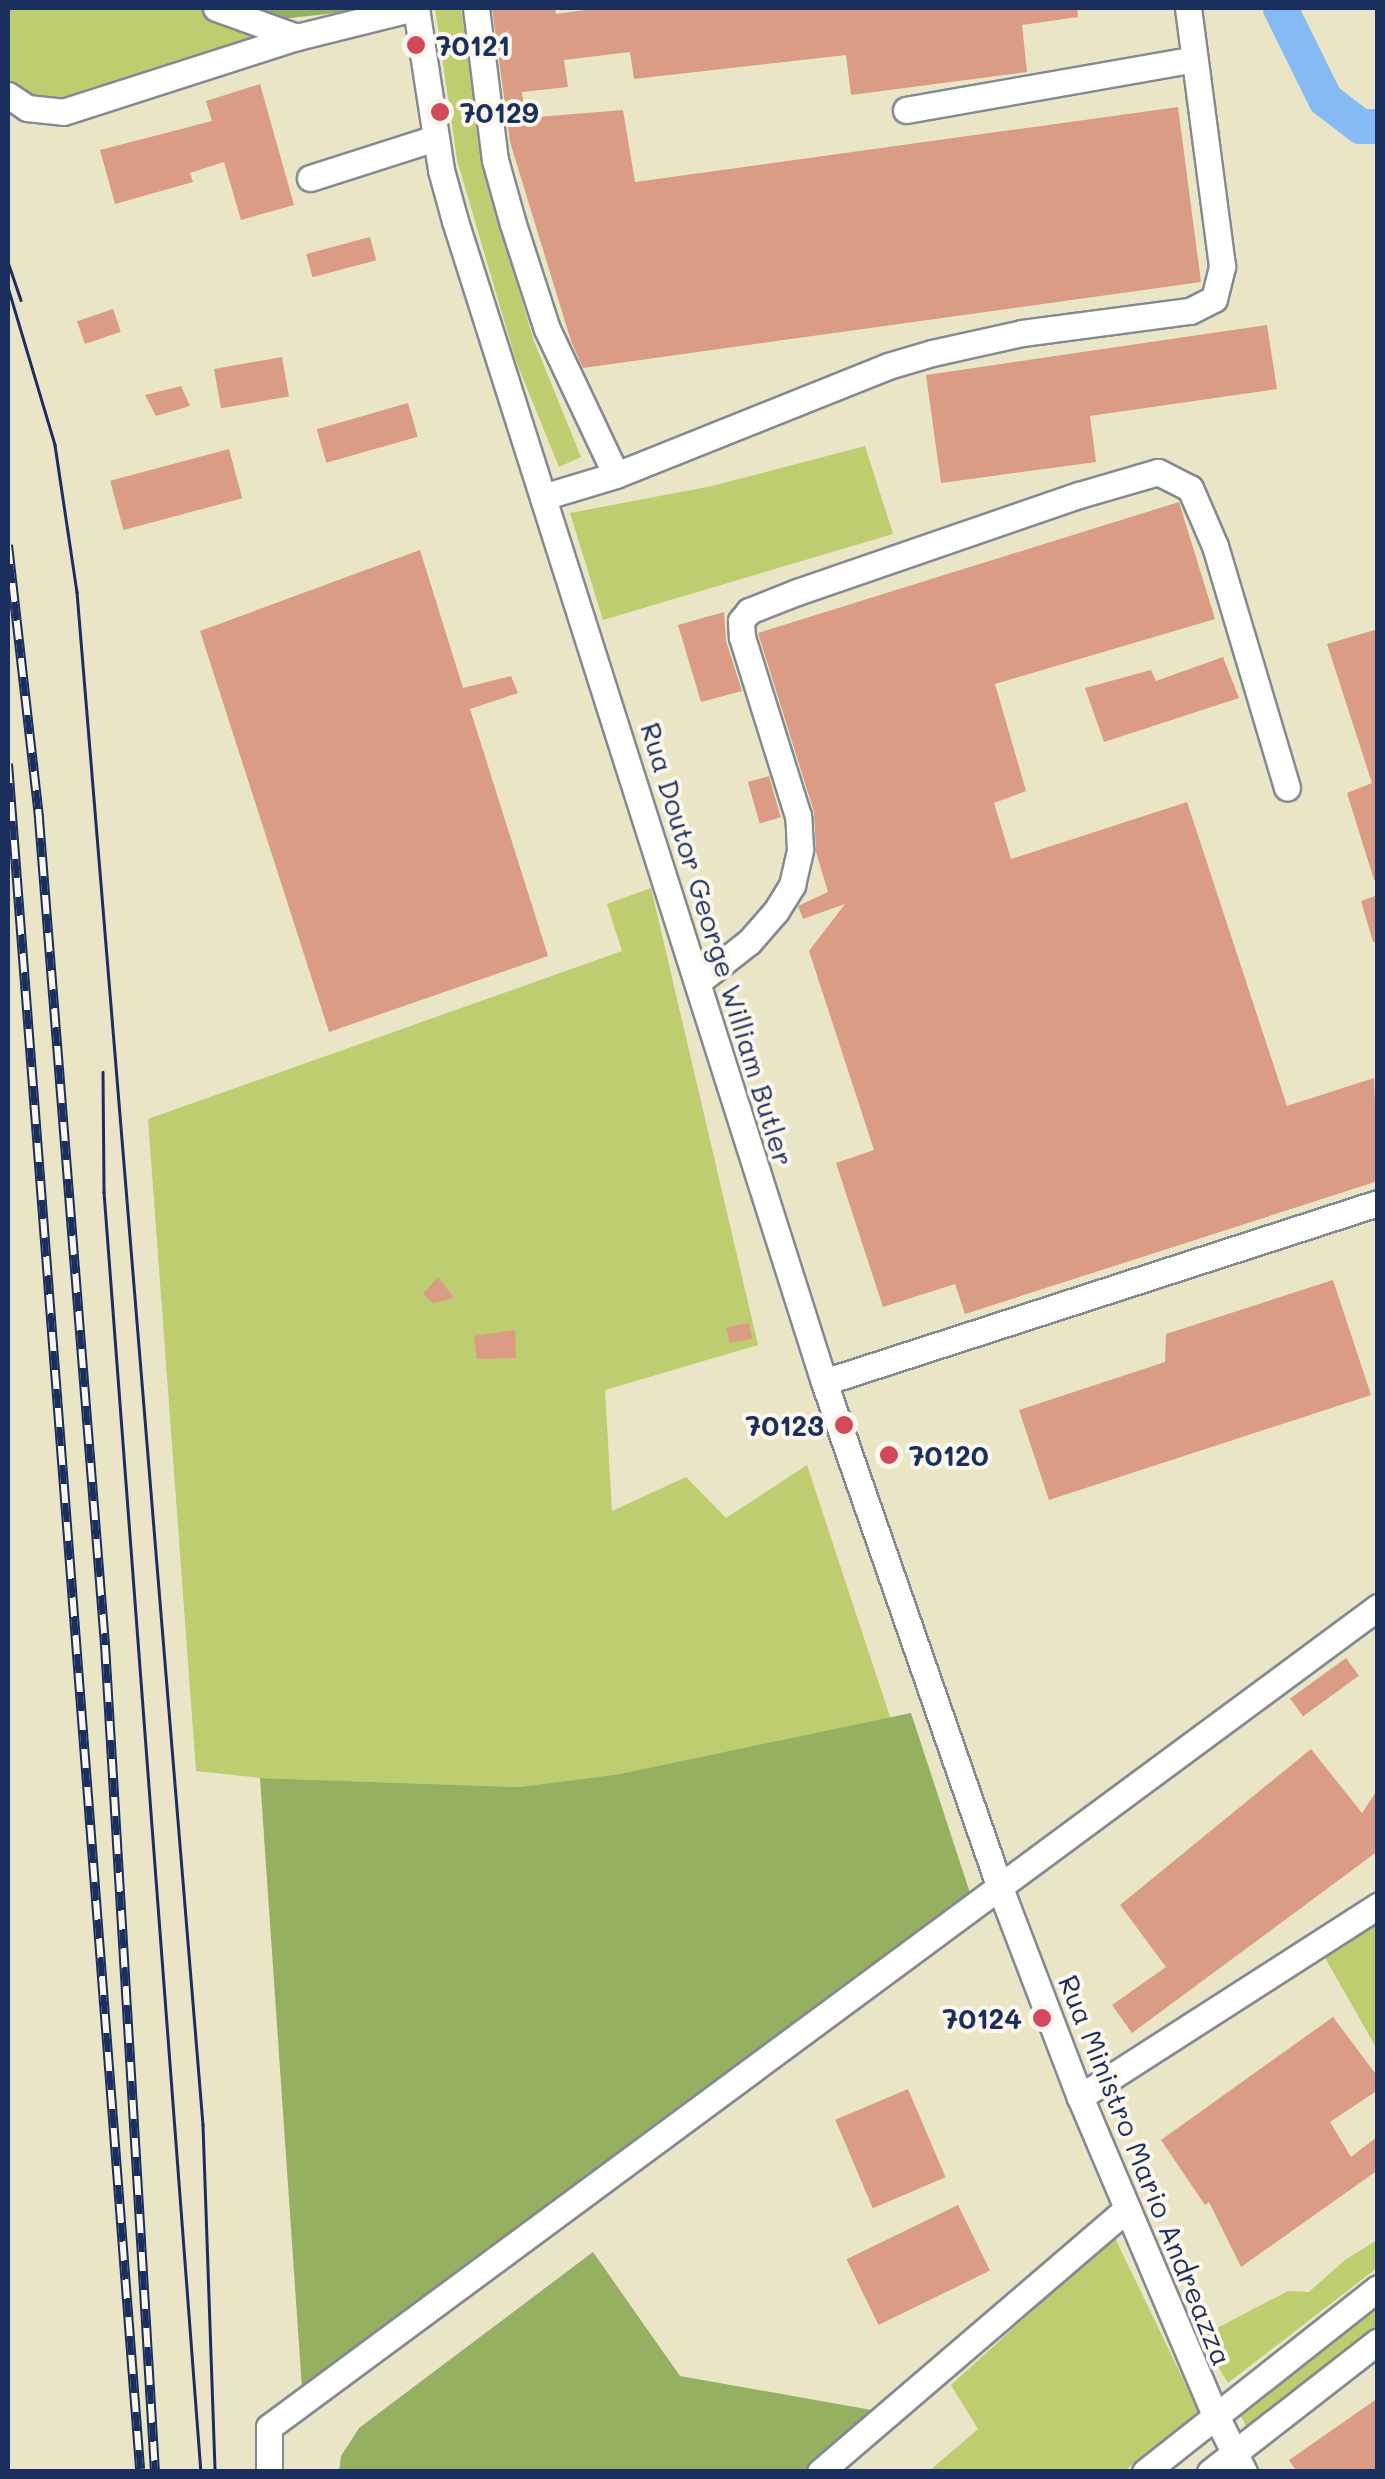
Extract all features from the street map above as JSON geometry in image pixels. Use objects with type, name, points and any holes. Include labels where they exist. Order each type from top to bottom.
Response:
[{"type":"street","points":[[216,8],[297,37]]},
{"type":"street","points":[[8,95],[27,108],[63,112],[297,37],[415,8]]},
{"type":"street","name":"Rua Doutor George William Butler","points":[[415,8],[435,138],[456,221],[824,1382],[1000,1888]]},
{"type":"street","points":[[476,8],[495,160],[512,224],[547,329],[616,475]]},
{"type":"street","points":[[546,496],[616,475],[932,352],[1022,332],[1190,311],[1214,299],[1222,266],[1188,8]]},
{"type":"street","points":[[906,110],[1194,59]]},
{"type":"street","points":[[310,178],[435,138]]},
{"type":"street","points":[[699,980],[749,942],[776,911],[792,885],[800,850],[798,816],[742,637],[741,621],[749,611],[796,592],[1062,501],[1158,472],[1190,488],[1214,546],[1287,788]]},
{"type":"street","points":[[824,1382],[1378,1203]]},
{"type":"street","points":[[269,2472],[270,2428],[1378,1607]]},
{"type":"street","name":"Rua Ministro Mario Andreazza","points":[[1000,1888],[1080,2097],[1239,2462]]},
{"type":"street","points":[[1080,2097],[1378,1906]]},
{"type":"street","points":[[820,2472],[1128,2209]]},
{"type":"street","points":[[1145,2472],[1214,2412],[1378,2288]]},
{"type":"street","points":[[1210,2472],[1239,2462],[1378,2340]]},
{"type":"green space","points":[[8,8],[210,8],[295,35],[49,113],[8,106]]},
{"type":"green space","points":[[236,8],[353,8],[354,11],[281,19]]},
{"type":"green space","points":[[435,8],[461,8],[483,159],[496,213],[534,341],[581,457],[559,467],[516,361],[457,160]]},
{"type":"green space","points":[[865,446],[893,534],[603,620],[570,513],[712,486]]},
{"type":"green space","points":[[651,888],[758,1345],[605,1390],[612,1511],[686,1477],[726,1518],[807,1465],[893,1726],[620,1774],[519,1787],[260,1778],[196,1771],[148,1119],[622,951],[607,904]]},
{"type":"green space","points":[[911,1713],[971,1896],[303,2403],[260,1778],[519,1787],[620,1774]]},
{"type":"green space","points":[[1377,1924],[1377,2049],[1324,1956]]},
{"type":"green space","points":[[1114,2236],[1199,2412],[1124,2471],[928,2472],[978,2429],[951,2385]]},
{"type":"green space","points":[[1377,2240],[1377,2268],[1228,2383],[1200,2337],[1288,2291],[1309,2292],[1345,2260]]},
{"type":"green space","points":[[593,2252],[680,2376],[883,2412],[812,2471],[339,2472],[341,2456],[359,2428]]},
{"type":"green space","points":[[1377,2301],[1377,2331],[1305,2389],[1246,2426],[1238,2411]]},
{"type":"building","points":[[492,8],[555,8],[556,14],[599,8],[1077,8],[1078,17],[1022,25],[1027,72],[851,95],[846,55],[634,79],[630,52],[564,60],[568,87],[522,92],[525,118],[623,110],[635,182],[1178,107],[1201,282],[583,368],[571,341],[510,142]]},
{"type":"building","points":[[260,84],[294,205],[241,220],[224,162],[190,173],[193,182],[115,204],[100,150],[212,121],[206,101]]},
{"type":"building","points":[[370,237],[376,260],[312,277],[306,254]]},
{"type":"building","points":[[113,309],[121,332],[85,344],[77,321]]},
{"type":"building","points":[[1267,325],[1277,389],[1090,416],[1096,462],[941,483],[926,375]]},
{"type":"building","points":[[282,357],[289,396],[221,408],[214,369]]},
{"type":"building","points":[[181,386],[190,406],[156,416],[145,395]]},
{"type":"building","points":[[408,403],[418,437],[326,463],[317,429]]},
{"type":"building","points":[[229,449],[242,498],[123,530],[110,481]]},
{"type":"building","points":[[1179,502],[1215,619],[995,684],[1026,791],[994,803],[1011,859],[1187,802],[1287,1106],[1374,1078],[1378,1181],[965,1314],[955,1284],[883,1307],[836,1163],[874,1150],[809,951],[845,904],[803,919],[798,906],[828,892],[816,852],[814,812],[758,633]]},
{"type":"building","points":[[420,550],[463,688],[511,676],[518,693],[470,709],[548,956],[329,1032],[200,631]]},
{"type":"building","points":[[724,612],[726,641],[742,691],[701,702],[678,625]]},
{"type":"building","points":[[1378,629],[1378,880],[1374,880],[1347,793],[1372,783],[1327,644]]},
{"type":"building","points":[[1223,657],[1239,698],[1104,742],[1085,688],[1151,670],[1156,681]]},
{"type":"building","points":[[769,776],[781,817],[760,823],[748,782]]},
{"type":"building","points":[[1378,895],[1378,941],[1373,942],[1361,901]]},
{"type":"building","points":[[438,1277],[454,1298],[433,1303],[423,1294]]},
{"type":"building","points":[[1333,1280],[1371,1395],[1049,1500],[1019,1410],[1165,1362],[1166,1334]]},
{"type":"building","points":[[749,1323],[752,1339],[729,1343],[726,1327]]},
{"type":"building","points":[[515,1330],[516,1358],[477,1359],[474,1336]]},
{"type":"building","points":[[1346,1658],[1359,1676],[1303,1716],[1290,1699]]},
{"type":"building","points":[[1311,1749],[1362,1813],[1378,1789],[1378,1851],[1132,2033],[1112,2005],[1166,1967],[1120,1905]]},
{"type":"building","points":[[1333,2017],[1378,2077],[1378,2090],[1330,2122],[1351,2157],[1378,2136],[1378,2170],[1241,2267],[1209,2202],[1205,2205],[1161,2140]]},
{"type":"building","points":[[908,2089],[946,2177],[873,2208],[835,2120]]},
{"type":"building","points":[[958,2205],[990,2271],[879,2325],[847,2259]]},
{"type":"building","points":[[1378,2398],[1378,2472],[1297,2472],[1289,2460]]},
{"type":"waterway","points":[[1280,8],[1325,99],[1360,126],[1378,126]]},
{"type":"tram line","points":[[8,262],[21,300]]},
{"type":"tram line","points":[[8,287],[55,445],[77,592],[203,2125],[215,2472]]},
{"type":"tram line","points":[[103,1072],[104,1192],[201,2472]]},
{"type":"railway","points":[[8,545],[39,819],[105,1645],[155,2472]]},
{"type":"railway","points":[[8,764],[140,2469]]},
{"type":"place","name":"70121","points":[[416,45]]},
{"type":"place","name":"70129","points":[[440,112]]},
{"type":"place","name":"70123","points":[[844,1425]]},
{"type":"place","name":"70120","points":[[889,1455]]},
{"type":"place","name":"70124","points":[[1042,2018]]}]
